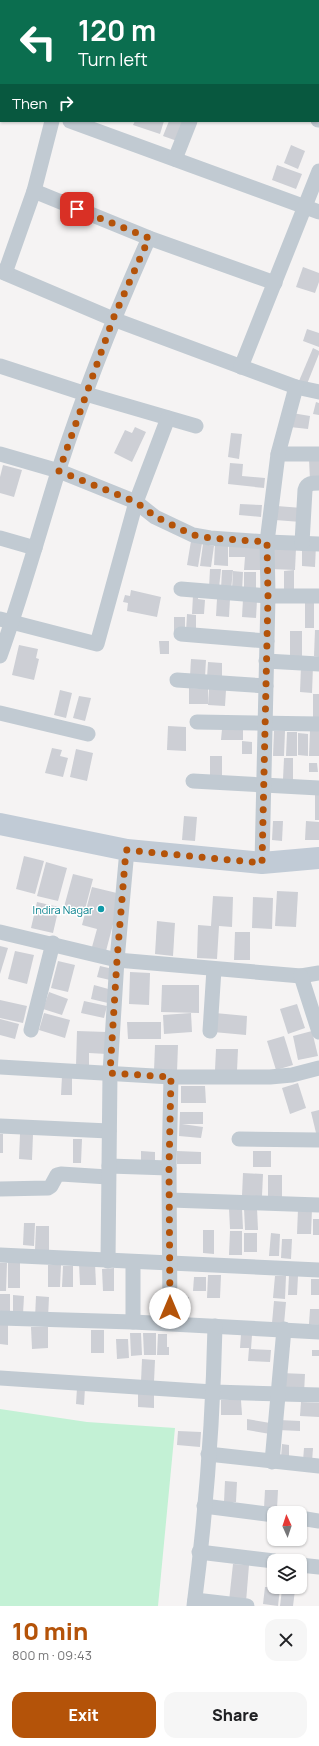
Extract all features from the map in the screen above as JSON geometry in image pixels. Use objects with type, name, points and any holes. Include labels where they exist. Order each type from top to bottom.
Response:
[{"type":"main road","points":[[0,824],[126,850],[262,863],[319,858]]},
{"type":"street","points":[[52,122],[34,191],[2,272],[113,319],[296,387],[319,392]]},
{"type":"street","points":[[73,122],[312,210]]},
{"type":"street","points":[[175,159],[190,122]]},
{"type":"street","points":[[241,366],[275,283],[312,210],[319,171]]},
{"type":"street","points":[[34,191],[149,238],[275,283]]},
{"type":"street","points":[[0,656],[6,621],[35,548],[59,471],[86,394],[113,319],[149,238]]},
{"type":"street","points":[[0,366],[86,394],[196,426]]},
{"type":"street","points":[[262,863],[268,596],[267,542],[278,454],[296,387]]},
{"type":"street","points":[[6,621],[97,644],[136,502],[168,418]]},
{"type":"street","points":[[0,454],[59,471],[136,502],[156,517],[193,535],[210,538],[319,544]]},
{"type":"street","points":[[278,454],[319,454]]},
{"type":"street","points":[[302,543],[306,486],[310,483],[319,483]]},
{"type":"street","points":[[0,538],[35,548]]},
{"type":"street","points":[[181,589],[268,596],[319,596]]},
{"type":"street","points":[[181,634],[267,641]]},
{"type":"street","points":[[266,661],[319,664]]},
{"type":"street","points":[[177,680],[266,686]]},
{"type":"street","points":[[0,713],[88,734]]},
{"type":"street","points":[[196,722],[319,724]]},
{"type":"street","points":[[193,781],[319,788]]},
{"type":"street","points":[[108,1261],[110,1073],[126,850]]},
{"type":"street","points":[[0,932],[52,943],[117,960],[301,976],[319,973]]},
{"type":"street","points":[[31,1030],[52,943]]},
{"type":"street","points":[[210,1031],[214,969]]},
{"type":"street","points":[[301,976],[319,1032]]},
{"type":"street","points":[[0,1068],[171,1077],[270,1077],[292,1075],[319,1068]]},
{"type":"street","points":[[170,1323],[169,1168],[171,1077]]},
{"type":"street","points":[[0,1126],[109,1131]]},
{"type":"street","points":[[239,1139],[319,1140]]},
{"type":"street","points":[[0,1188],[48,1188],[51,1186],[57,1175],[61,1174],[169,1168]]},
{"type":"street","points":[[170,1200],[319,1205]]},
{"type":"street","points":[[0,1255],[319,1270]]},
{"type":"street","points":[[133,1262],[133,1322]]},
{"type":"street","points":[[0,1318],[170,1323],[319,1332]]},
{"type":"street","points":[[215,1326],[213,1392],[204,1506],[194,1603],[247,1606]]},
{"type":"street","points":[[272,1462],[284,1329]]},
{"type":"street","points":[[0,1378],[213,1392],[319,1395]]},
{"type":"street","points":[[208,1454],[319,1466]]},
{"type":"street","points":[[204,1506],[267,1514]]},
{"type":"street","points":[[307,1519],[319,1521]]},
{"type":"street","points":[[199,1552],[267,1561]]},
{"type":"street","points":[[307,1566],[319,1567]]},
{"type":"green space","points":[[0,1409],[87,1422],[175,1428],[158,1606],[0,1606]]},
{"type":"building","points":[[134,122],[164,122],[160,134],[133,125]]},
{"type":"building","points":[[169,122],[188,122],[180,142],[163,136]]},
{"type":"building","points":[[291,145],[305,151],[298,169],[284,163]]},
{"type":"building","points":[[277,165],[302,174],[296,189],[272,180]]},
{"type":"building","points":[[303,267],[319,273],[319,282],[315,293],[296,287]]},
{"type":"building","points":[[307,329],[319,333],[319,347],[303,341]]},
{"type":"building","points":[[313,348],[319,351],[319,354],[307,384],[299,381]]},
{"type":"building","points":[[316,402],[319,403],[319,415],[313,414]]},
{"type":"building","points":[[292,413],[310,416],[308,429],[290,427]]},
{"type":"building","points":[[135,427],[146,432],[132,462],[114,453],[125,430],[132,433]]},
{"type":"building","points":[[231,433],[242,434],[239,459],[228,457]]},
{"type":"building","points":[[319,458],[319,480],[310,480],[309,459]]},
{"type":"building","points":[[230,463],[243,464],[242,476],[265,478],[264,488],[228,484]]},
{"type":"building","points":[[3,465],[22,470],[14,497],[0,493],[0,477]]},
{"type":"building","points":[[240,504],[262,505],[261,517],[239,515]]},
{"type":"building","points":[[277,506],[302,508],[301,522],[275,520]]},
{"type":"building","points":[[191,541],[202,543],[198,567],[187,565]]},
{"type":"building","points":[[229,543],[245,543],[245,545],[262,546],[261,570],[244,570],[245,557],[229,557]]},
{"type":"building","points":[[203,544],[214,546],[211,567],[200,566]]},
{"type":"building","points":[[215,544],[228,544],[228,566],[214,565]]},
{"type":"building","points":[[302,545],[316,545],[315,567],[302,566]]},
{"type":"building","points":[[271,548],[296,548],[295,570],[271,569]]},
{"type":"building","points":[[210,569],[221,569],[219,588],[209,588]]},
{"type":"building","points":[[222,570],[233,570],[231,590],[221,589]]},
{"type":"building","points":[[294,570],[294,592],[284,592],[284,571]]},
{"type":"building","points":[[233,571],[243,572],[242,591],[232,590]]},
{"type":"building","points":[[244,572],[256,572],[256,590],[244,590]]},
{"type":"building","points":[[131,590],[161,597],[157,617],[127,611],[128,603],[123,602],[125,595],[130,596]]},
{"type":"building","points":[[193,595],[198,595],[198,599],[205,600],[204,614],[192,614]]},
{"type":"building","points":[[217,599],[230,599],[229,617],[216,616]]},
{"type":"building","points":[[243,599],[257,600],[256,618],[242,617]]},
{"type":"building","points":[[305,603],[314,603],[314,628],[305,628]]},
{"type":"building","points":[[187,614],[196,615],[196,633],[186,632]]},
{"type":"building","points":[[174,617],[185,617],[185,632],[174,632]]},
{"type":"building","points":[[315,630],[319,630],[319,657],[314,656]]},
{"type":"building","points":[[290,631],[302,631],[302,658],[290,658]]},
{"type":"building","points":[[159,641],[169,641],[169,654],[160,654]]},
{"type":"building","points":[[19,645],[38,649],[36,658],[39,659],[34,680],[12,675]]},
{"type":"building","points":[[191,659],[206,660],[205,677],[190,676]]},
{"type":"building","points":[[208,662],[222,663],[222,679],[207,678]]},
{"type":"building","points":[[301,666],[313,666],[312,693],[300,692]]},
{"type":"building","points":[[189,688],[208,689],[208,704],[189,704]]},
{"type":"building","points":[[209,689],[226,690],[225,706],[208,705]]},
{"type":"building","points":[[60,690],[72,693],[66,718],[54,715]]},
{"type":"building","points":[[313,694],[319,694],[319,718],[313,718]]},
{"type":"building","points":[[79,696],[91,698],[85,721],[73,718]]},
{"type":"building","points":[[168,726],[186,727],[186,751],[167,750]]},
{"type":"building","points":[[222,729],[243,729],[243,740],[221,740]]},
{"type":"building","points":[[310,730],[319,730],[319,756],[309,756]]},
{"type":"building","points":[[274,731],[285,731],[284,756],[273,756]]},
{"type":"building","points":[[287,732],[297,732],[297,756],[286,756]]},
{"type":"building","points":[[298,733],[308,734],[308,756],[298,755]]},
{"type":"building","points":[[242,741],[252,742],[252,754],[242,754]]},
{"type":"building","points":[[52,748],[62,750],[60,756],[68,758],[63,777],[45,773]]},
{"type":"building","points":[[76,749],[93,753],[87,781],[70,777]]},
{"type":"building","points":[[210,756],[222,756],[222,779],[210,779]]},
{"type":"building","points":[[284,758],[293,758],[293,780],[283,780]]},
{"type":"building","points":[[309,763],[317,763],[318,772],[309,772]]},
{"type":"building","points":[[315,795],[319,795],[319,820],[315,820]]},
{"type":"building","points":[[184,816],[197,817],[195,841],[182,840]]},
{"type":"building","points":[[273,821],[283,821],[282,841],[272,840]]},
{"type":"building","points":[[306,821],[319,822],[319,840],[305,840]]},
{"type":"building","points":[[24,856],[44,861],[35,894],[16,889]]},
{"type":"building","points":[[46,862],[67,868],[58,901],[37,896]]},
{"type":"building","points":[[73,874],[93,879],[84,913],[64,907]]},
{"type":"building","name":"Indira Nagar","points":[[92,887],[121,894],[106,951],[92,947],[97,929],[82,925]]},
{"type":"building","points":[[277,891],[298,892],[296,927],[275,926]]},
{"type":"building","points":[[213,896],[233,897],[232,927],[219,926],[217,959],[197,958],[198,925],[211,926]]},
{"type":"building","points":[[253,897],[273,898],[272,929],[252,928]]},
{"type":"building","points":[[37,902],[59,907],[53,933],[31,928]]},
{"type":"building","points":[[157,921],[175,923],[173,956],[155,954]]},
{"type":"building","points":[[235,932],[250,932],[250,960],[234,960]]},
{"type":"building","points":[[0,946],[8,948],[0,974]]},
{"type":"building","points":[[15,951],[34,955],[27,984],[8,979]]},
{"type":"building","points":[[58,961],[75,965],[68,992],[51,988]]},
{"type":"building","points":[[100,966],[113,969],[110,980],[97,977]]},
{"type":"building","points":[[130,972],[150,973],[149,1005],[129,1004]]},
{"type":"building","points":[[94,985],[112,990],[108,1003],[91,999]]},
{"type":"building","points":[[162,985],[199,985],[199,1013],[161,1012]]},
{"type":"building","points":[[49,992],[68,999],[62,1015],[43,1009]]},
{"type":"building","points":[[0,1000],[27,1006],[23,1023],[0,1018]]},
{"type":"building","points":[[84,1001],[107,1006],[104,1018],[81,1013]]},
{"type":"building","points":[[297,1004],[305,1028],[288,1034],[280,1009]]},
{"type":"building","points":[[44,1013],[70,1020],[65,1038],[39,1030]]},
{"type":"building","points":[[191,1013],[192,1032],[164,1034],[163,1015]]},
{"type":"building","points":[[215,1013],[247,1016],[246,1035],[213,1032]]},
{"type":"building","points":[[0,1019],[19,1024],[15,1039],[0,1035]]},
{"type":"building","points":[[127,1022],[161,1022],[161,1039],[128,1039]]},
{"type":"building","points":[[77,1031],[107,1032],[107,1054],[89,1053],[89,1066],[76,1066]]},
{"type":"building","points":[[312,1031],[318,1056],[298,1060],[293,1036]]},
{"type":"building","points":[[284,1036],[293,1065],[276,1070],[267,1041]]},
{"type":"building","points":[[155,1045],[178,1045],[177,1072],[154,1071]]},
{"type":"building","points":[[216,1049],[238,1049],[237,1071],[215,1070]]},
{"type":"building","points":[[62,1076],[72,1076],[72,1095],[61,1095]]},
{"type":"building","points":[[298,1083],[306,1108],[290,1114],[282,1088]]},
{"type":"building","points":[[181,1086],[205,1086],[206,1103],[181,1103]]},
{"type":"building","points":[[319,1110],[319,1137],[317,1137],[311,1112]]},
{"type":"building","points":[[180,1112],[203,1112],[203,1124],[182,1124],[203,1127],[201,1138],[179,1136]]},
{"type":"building","points":[[0,1134],[3,1134],[3,1153],[0,1153]]},
{"type":"building","points":[[20,1134],[33,1134],[32,1160],[19,1159]]},
{"type":"building","points":[[73,1139],[82,1139],[81,1163],[73,1163]]},
{"type":"building","points":[[141,1151],[155,1152],[155,1165],[141,1165]]},
{"type":"building","points":[[177,1151],[201,1152],[201,1164],[177,1164]]},
{"type":"building","points":[[253,1151],[271,1151],[271,1167],[253,1167]]},
{"type":"building","points":[[243,1173],[263,1174],[262,1196],[242,1196]]},
{"type":"building","points":[[268,1175],[282,1175],[282,1197],[268,1197]]},
{"type":"building","points":[[229,1208],[242,1208],[243,1229],[230,1229]]},
{"type":"building","points":[[244,1208],[257,1208],[258,1230],[245,1230]]},
{"type":"building","points":[[298,1209],[312,1209],[311,1234],[297,1234]]},
{"type":"building","points":[[313,1219],[319,1219],[319,1235],[313,1235]]},
{"type":"building","points":[[24,1223],[35,1223],[34,1246],[23,1245]]},
{"type":"building","points":[[36,1226],[49,1226],[49,1250],[35,1250]]},
{"type":"building","points":[[203,1230],[214,1230],[214,1254],[203,1253]]},
{"type":"building","points":[[230,1231],[242,1231],[242,1255],[229,1255]]},
{"type":"building","points":[[244,1233],[257,1233],[257,1252],[244,1252]]},
{"type":"building","points":[[271,1233],[280,1234],[279,1256],[269,1256]]},
{"type":"building","points":[[282,1239],[292,1239],[291,1259],[281,1258]]},
{"type":"building","points":[[8,1261],[20,1261],[20,1288],[8,1288]]},
{"type":"building","points":[[0,1263],[7,1263],[6,1291],[0,1291]]},
{"type":"building","points":[[79,1263],[95,1263],[96,1285],[80,1285]]},
{"type":"building","points":[[48,1265],[61,1265],[60,1287],[48,1287]]},
{"type":"building","points":[[63,1266],[73,1266],[73,1287],[62,1287]]},
{"type":"building","points":[[114,1268],[114,1291],[103,1291],[102,1269]]},
{"type":"building","points":[[208,1275],[221,1275],[220,1298],[207,1298]]},
{"type":"building","points":[[289,1275],[298,1276],[297,1295],[288,1295]]},
{"type":"building","points":[[275,1276],[286,1276],[285,1299],[273,1298]]},
{"type":"building","points":[[194,1277],[206,1277],[206,1291],[193,1291]]},
{"type":"building","points":[[311,1279],[319,1279],[319,1295],[311,1295]]},
{"type":"building","points":[[0,1294],[10,1294],[10,1316],[0,1316]]},
{"type":"building","points":[[13,1295],[24,1296],[23,1314],[13,1314]]},
{"type":"building","points":[[36,1296],[49,1297],[48,1318],[35,1318]]},
{"type":"building","points":[[173,1296],[189,1297],[188,1321],[173,1321]]},
{"type":"building","points":[[274,1301],[286,1302],[284,1324],[272,1323]]},
{"type":"building","points":[[310,1309],[319,1309],[319,1325],[309,1324]]},
{"type":"building","points":[[0,1324],[8,1325],[8,1345],[0,1344]]},
{"type":"building","points":[[31,1327],[48,1327],[48,1348],[32,1349]]},
{"type":"building","points":[[91,1330],[104,1330],[104,1353],[91,1353]]},
{"type":"building","points":[[130,1333],[141,1333],[142,1355],[131,1356]]},
{"type":"building","points":[[143,1333],[156,1333],[156,1355],[144,1355]]},
{"type":"building","points":[[158,1334],[167,1334],[167,1347],[169,1347],[169,1355],[157,1355]]},
{"type":"building","points":[[241,1334],[252,1335],[251,1349],[271,1350],[270,1362],[248,1361],[249,1348],[240,1348]]},
{"type":"building","points":[[116,1339],[128,1339],[129,1358],[117,1359]]},
{"type":"building","points":[[312,1350],[319,1350],[319,1356],[312,1356]]},
{"type":"building","points":[[142,1359],[155,1360],[154,1382],[141,1382]]},
{"type":"building","points":[[281,1373],[305,1374],[304,1393],[281,1393]]},
{"type":"building","points":[[77,1388],[85,1388],[84,1405],[76,1404]]},
{"type":"building","points":[[138,1392],[154,1393],[154,1408],[138,1407]]},
{"type":"building","points":[[221,1400],[241,1400],[242,1415],[221,1415]]},
{"type":"building","points":[[301,1402],[319,1403],[319,1417],[300,1416]]},
{"type":"building","points":[[247,1419],[270,1423],[270,1434],[247,1430]]},
{"type":"building","points":[[279,1420],[300,1421],[300,1431],[278,1430]]},
{"type":"building","points":[[178,1431],[201,1432],[200,1447],[177,1445]]},
{"type":"building","points":[[282,1444],[289,1445],[289,1459],[281,1459]]},
{"type":"building","points":[[304,1448],[313,1448],[312,1462],[303,1461]]},
{"type":"building","points":[[225,1481],[237,1482],[236,1502],[224,1502]]},
{"type":"building","points":[[265,1490],[278,1490],[277,1506],[267,1506],[267,1508],[264,1508]]},
{"type":"building","points":[[233,1564],[249,1565],[246,1602],[229,1601]]},
{"type":"building","points":[[265,1587],[267,1587],[267,1594],[279,1594],[278,1606],[263,1604]]},
{"type":"building","points":[[281,1594],[294,1594],[293,1606],[280,1606]]},
{"type":"place","name":"Indira Nagar","points":[[101,909]]},
{"type":"route","points":[[77,209],[149,238],[113,319],[59,471],[136,502],[156,517],[193,535],[210,538],[267,542],[268,596],[262,863],[126,850],[110,1073],[171,1077],[169,1168],[170,1308]]}]
